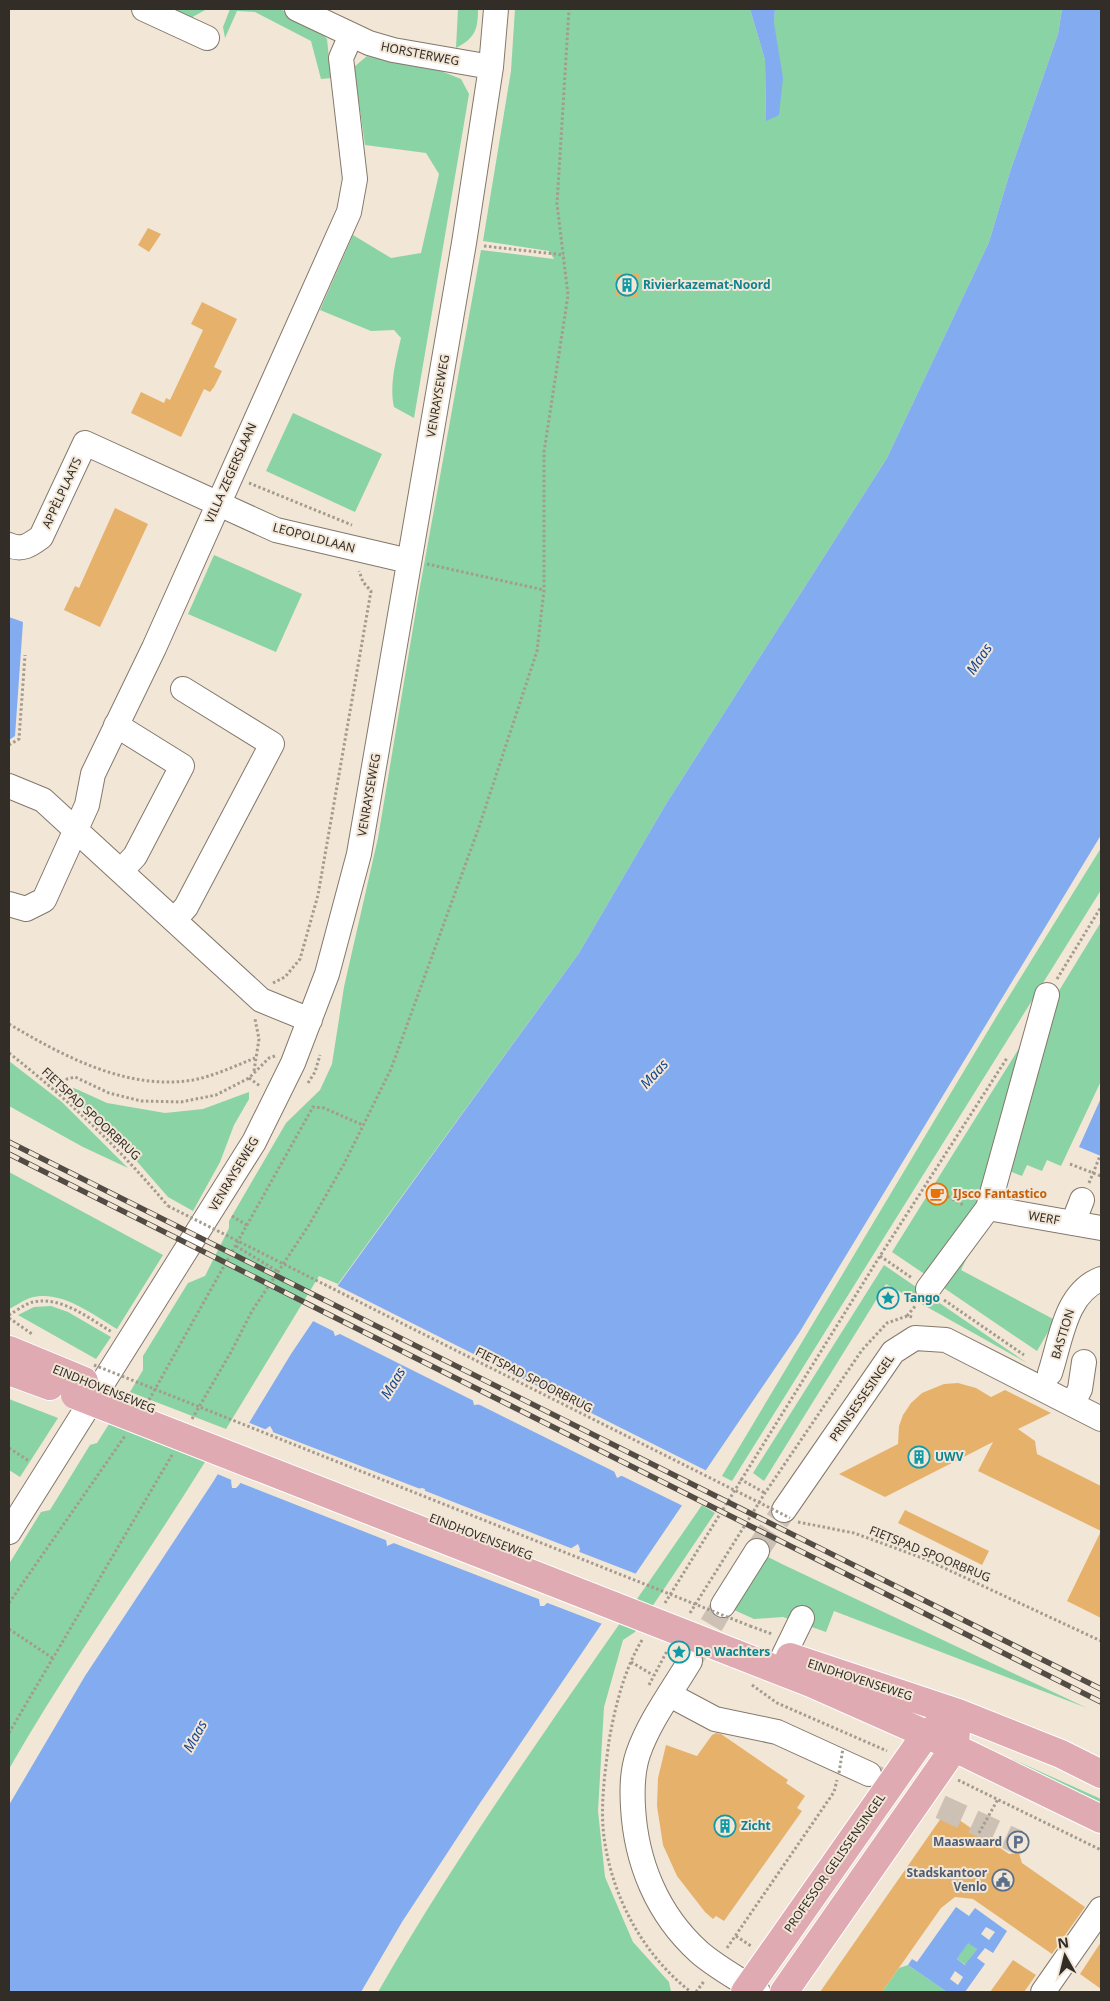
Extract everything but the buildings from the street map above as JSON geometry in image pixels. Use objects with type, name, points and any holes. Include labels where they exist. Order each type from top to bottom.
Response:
[{"type":"main road","name":"EINDHOVENSEWEG","points":[[9,1350],[742,1639],[784,1655],[958,1713],[1060,1754],[1101,1774]]},
{"type":"main road","name":"EINDHOVENSEWEG","points":[[9,1371],[84,1380]]},
{"type":"main road","name":"EINDHOVENSEWEG","points":[[742,1639],[811,1683],[955,1747],[1101,1819]]},
{"type":"main road","points":[[926,1734],[958,1713]]},
{"type":"main road","points":[[784,1992],[955,1747],[958,1713]]},
{"type":"main road","name":"PROFESSOR GELISSENSINGEL","points":[[751,1990],[926,1734]]},
{"type":"street","points":[[144,9],[207,38]]},
{"type":"street","name":"HORSTERWEG","points":[[297,9],[351,35],[393,50],[491,67]]},
{"type":"street","name":"VENRAYSEWEG","points":[[9,1532],[17,1500],[130,1343],[254,1142],[293,1063],[327,974],[359,854],[421,563],[491,67],[496,9]]},
{"type":"street","name":"VILLA ZEGERSLAAN","points":[[9,904],[26,909],[44,900],[87,805],[93,774],[154,648],[349,212],[355,179],[340,58],[351,35]]},
{"type":"street","name":"LEOPOLDLAAN","points":[[85,444],[276,530],[421,563]]},
{"type":"street","name":"APPÈLPLAATS","points":[[9,545],[17,548],[30,545],[41,537],[85,444]]},
{"type":"street","points":[[175,919],[186,907],[272,744],[183,689]]},
{"type":"street","points":[[116,726],[182,766],[135,856],[122,870]]},
{"type":"street","points":[[9,786],[44,800],[261,1000],[310,1020]]},
{"type":"street","points":[[928,1289],[988,1208],[1047,995]]},
{"type":"street","points":[[1073,1223],[1082,1200]]},
{"type":"street","name":"WERF","points":[[988,1208],[1101,1228]]},
{"type":"street","name":"BASTION","points":[[1050,1373],[1073,1302],[1089,1283],[1101,1279]]},
{"type":"street","name":"PRINSESSESINGEL","points":[[787,1514],[894,1352],[915,1338],[946,1340],[1073,1403],[1101,1419]]},
{"type":"street","points":[[1073,1403],[1080,1389],[1084,1362]]},
{"type":"street","points":[[723,1605],[758,1551]]},
{"type":"street","points":[[784,1655],[802,1618]]},
{"type":"street","points":[[690,1661],[644,1741],[634,1766],[632,1786],[635,1833],[641,1862],[651,1889],[662,1907],[699,1952],[710,1972],[751,1990]]},
{"type":"street","points":[[670,1695],[715,1719],[778,1732],[869,1774]]},
{"type":"street","points":[[1043,1992],[1101,1909]]},
{"type":"path","points":[[149,1401],[313,1107],[324,1108],[363,1125],[391,1069],[479,827],[537,651],[544,590],[544,452],[568,295],[557,204],[569,9]]},
{"type":"path","points":[[489,247],[564,255]]},
{"type":"path","points":[[230,475],[354,526],[363,535],[358,569],[363,582],[371,591],[318,895],[300,959],[285,977],[268,986],[254,1016],[259,1038],[254,1058],[254,1071]]},
{"type":"path","points":[[421,563],[544,590]]},
{"type":"path","points":[[9,745],[19,739],[25,655]]},
{"type":"path","points":[[1047,995],[1101,907]]},
{"type":"path","points":[[9,1024],[41,1043],[95,1067],[148,1082],[171,1083],[195,1080],[254,1058]]},
{"type":"path","points":[[1010,1052],[880,1256],[1050,1373]]},
{"type":"path","name":"FIETSPAD SPOORBRUG","points":[[9,1053],[56,1090],[127,1158],[168,1206],[787,1514],[805,1525],[854,1533],[925,1559],[1101,1641]]},
{"type":"path","points":[[56,1090],[67,1079],[75,1077],[117,1095],[141,1101],[180,1102],[216,1095],[249,1078],[269,1058],[276,1055],[293,1063]]},
{"type":"path","points":[[1082,1200],[1100,1156]]},
{"type":"path","points":[[1070,1164],[1101,1176]]},
{"type":"path","points":[[943,1194],[954,1201]]},
{"type":"path","points":[[236,1246],[277,1271]]},
{"type":"path","points":[[9,1315],[32,1302],[51,1301],[71,1308],[130,1343]]},
{"type":"path","points":[[718,1568],[765,1493],[862,1350],[888,1323],[907,1316]]},
{"type":"path","points":[[84,1380],[742,1639]]},
{"type":"path","points":[[9,1603],[127,1434]]},
{"type":"path","points":[[740,1479],[765,1493]]},
{"type":"path","points":[[9,1629],[54,1659]]},
{"type":"path","points":[[631,1662],[653,1675]]},
{"type":"path","points":[[749,1683],[777,1703],[908,1759]]},
{"type":"path","points":[[696,1992],[834,1792],[843,1748]]},
{"type":"path","points":[[938,1772],[998,1799],[1101,1850]]},
{"type":"path","points":[[979,1833],[998,1799]]},
{"type":"green space","points":[[162,9],[207,9],[187,20]]},
{"type":"green space","points":[[230,9],[280,9],[316,27],[327,39],[331,78],[321,79],[311,41],[255,12],[237,11],[225,38],[223,27]]},
{"type":"green space","points":[[458,9],[478,9],[478,16],[474,33],[467,41],[456,48]]},
{"type":"green space","points":[[515,9],[750,9],[765,60],[766,121],[775,9],[1062,9],[1058,34],[1010,172],[989,242],[887,458],[666,804],[579,953],[338,1284],[319,1276],[226,1429],[130,1392],[143,1370],[143,1356],[188,1283],[205,1276],[229,1228],[229,1221],[286,1123],[320,1090],[332,1064],[344,987],[378,838],[418,598],[481,250],[554,259],[549,251],[483,241],[511,71]]},
{"type":"green space","points":[[367,56],[441,71],[461,79],[469,94],[414,418],[394,407],[392,390],[401,338],[394,330],[371,331],[320,310],[353,235],[391,258],[421,253],[439,174],[426,153],[365,145],[354,67]]},
{"type":"green space","points":[[293,413],[382,454],[355,512],[266,471]]},
{"type":"green space","points":[[214,555],[302,594],[276,652],[188,614]]},
{"type":"green space","points":[[1101,848],[1101,890],[732,1481],[722,1476],[998,1014]]},
{"type":"green space","points":[[1101,922],[1101,1081],[1061,1166],[1047,1160],[1042,1171],[1027,1165],[1022,1176],[1004,1169],[1057,994]]},
{"type":"green space","points":[[1033,1026],[994,1165],[970,1221],[929,1277],[892,1252]]},
{"type":"green space","points":[[9,1061],[62,1102],[128,1168],[83,1147],[9,1106]]},
{"type":"green space","points":[[74,1088],[107,1103],[165,1113],[203,1109],[249,1092],[249,1099],[234,1125],[220,1162],[193,1211],[168,1197],[120,1142],[72,1097],[69,1090]]},
{"type":"green space","points":[[9,1172],[163,1255],[117,1329],[86,1310],[53,1297],[30,1298],[9,1309]]},
{"type":"green space","points":[[981,1229],[961,1270],[1055,1320],[1037,1351],[941,1286]]},
{"type":"green space","points":[[884,1265],[1027,1363],[886,1284],[764,1481],[753,1473]]},
{"type":"green space","points":[[51,1306],[68,1312],[111,1337],[96,1359],[18,1315],[34,1307]]},
{"type":"green space","points":[[9,1399],[58,1418],[20,1477],[9,1470]]},
{"type":"green space","points":[[109,1424],[205,1462],[56,1691],[9,1769],[9,1564],[41,1512],[50,1510],[90,1445],[97,1443]]},
{"type":"green space","points":[[702,1505],[715,1513],[635,1632],[623,1640],[604,1707],[598,1811],[605,1877],[633,1942],[669,1982],[671,1992],[378,1992],[415,1929],[494,1806]]},
{"type":"green space","points":[[766,1556],[1087,1708],[834,1611],[826,1632],[783,1617],[754,1619],[732,1609]]},
{"type":"green space","points":[[1012,1759],[1101,1799],[1101,1808],[1010,1764]]},
{"type":"green space","points":[[968,1942],[977,1949],[966,1965],[957,1959]]},
{"type":"green space","points":[[908,1965],[947,1992],[882,1992],[899,1968]]},
{"type":"water","points":[[750,9],[775,9],[774,23],[783,78],[779,115],[766,121],[765,60]]},
{"type":"water","name":"Maas","points":[[1062,9],[1101,9],[1101,835],[799,1333],[480,1803],[402,1922],[361,1992],[9,1992],[9,1805],[85,1676],[213,1482],[291,1354],[328,1299],[579,953],[666,804],[887,458],[989,242],[1010,172],[1058,34]],"holes":[[[353,1297],[361,1302],[342,1333],[335,1336],[333,1330]],[[495,1369],[501,1373],[483,1404],[474,1405],[473,1401]],[[270,1426],[273,1431],[271,1435],[239,1485],[236,1488],[232,1488],[231,1481],[263,1431]],[[636,1439],[642,1443],[625,1474],[617,1478],[614,1471]],[[418,1489],[425,1489],[424,1495],[394,1543],[387,1546],[386,1539]],[[578,1544],[579,1553],[547,1603],[544,1606],[540,1606],[539,1599],[570,1549]]]},
{"type":"water","points":[[9,617],[23,622],[15,736],[9,740]]},
{"type":"water","points":[[1101,1098],[1101,1156],[1079,1147]]},
{"type":"water","points":[[956,1907],[969,1916],[975,1908],[1007,1931],[993,1953],[985,1948],[977,1958],[985,1964],[965,1992],[947,1992],[908,1965],[912,1959],[917,1962]],"holes":[[[986,1927],[995,1932],[989,1940],[981,1934]],[[968,1943],[977,1949],[965,1965],[957,1959]],[[955,1971],[963,1977],[958,1985],[950,1979]]]},
{"type":"pier","points":[[336,1285],[709,1472],[685,1507],[620,1475],[639,1446],[638,1441],[618,1468],[617,1473],[478,1404],[499,1375],[497,1371],[478,1395],[476,1402],[338,1333],[358,1304],[355,1300],[335,1332],[311,1320]]},
{"type":"pier","points":[[247,1422],[267,1430],[234,1481],[215,1473]]},
{"type":"pier","points":[[270,1431],[423,1490],[419,1492],[388,1541],[238,1482]]},
{"type":"pier","points":[[423,1490],[573,1549],[541,1600],[391,1542]]},
{"type":"pier","points":[[577,1551],[639,1575],[605,1625],[545,1602]]},
{"type":"tunnel","points":[[757,1551],[784,1510]]},
{"type":"tunnel","points":[[693,1656],[723,1605]]},
{"type":"tunnel","points":[[875,1777],[1018,1842]]},
{"type":"railway","points":[[9,1142],[1101,1689]]},
{"type":"railway","points":[[9,1154],[1101,1702]]},
{"type":"place","name":"Rivierkazemat-Noord","points":[[627,285]]},
{"type":"place","name":"IJsco Fantastico","points":[[937,1194]]},
{"type":"place","name":"Tango","points":[[888,1298]]},
{"type":"place","name":"UWV","points":[[919,1457]]},
{"type":"place","name":"De Wachters","points":[[679,1652]]},
{"type":"place","name":"Zicht","points":[[725,1826]]},
{"type":"place","name":"Maaswaard","points":[[1018,1842]]},
{"type":"place","name":"Stadskantoor Venlo","points":[[1003,1880]]}]
